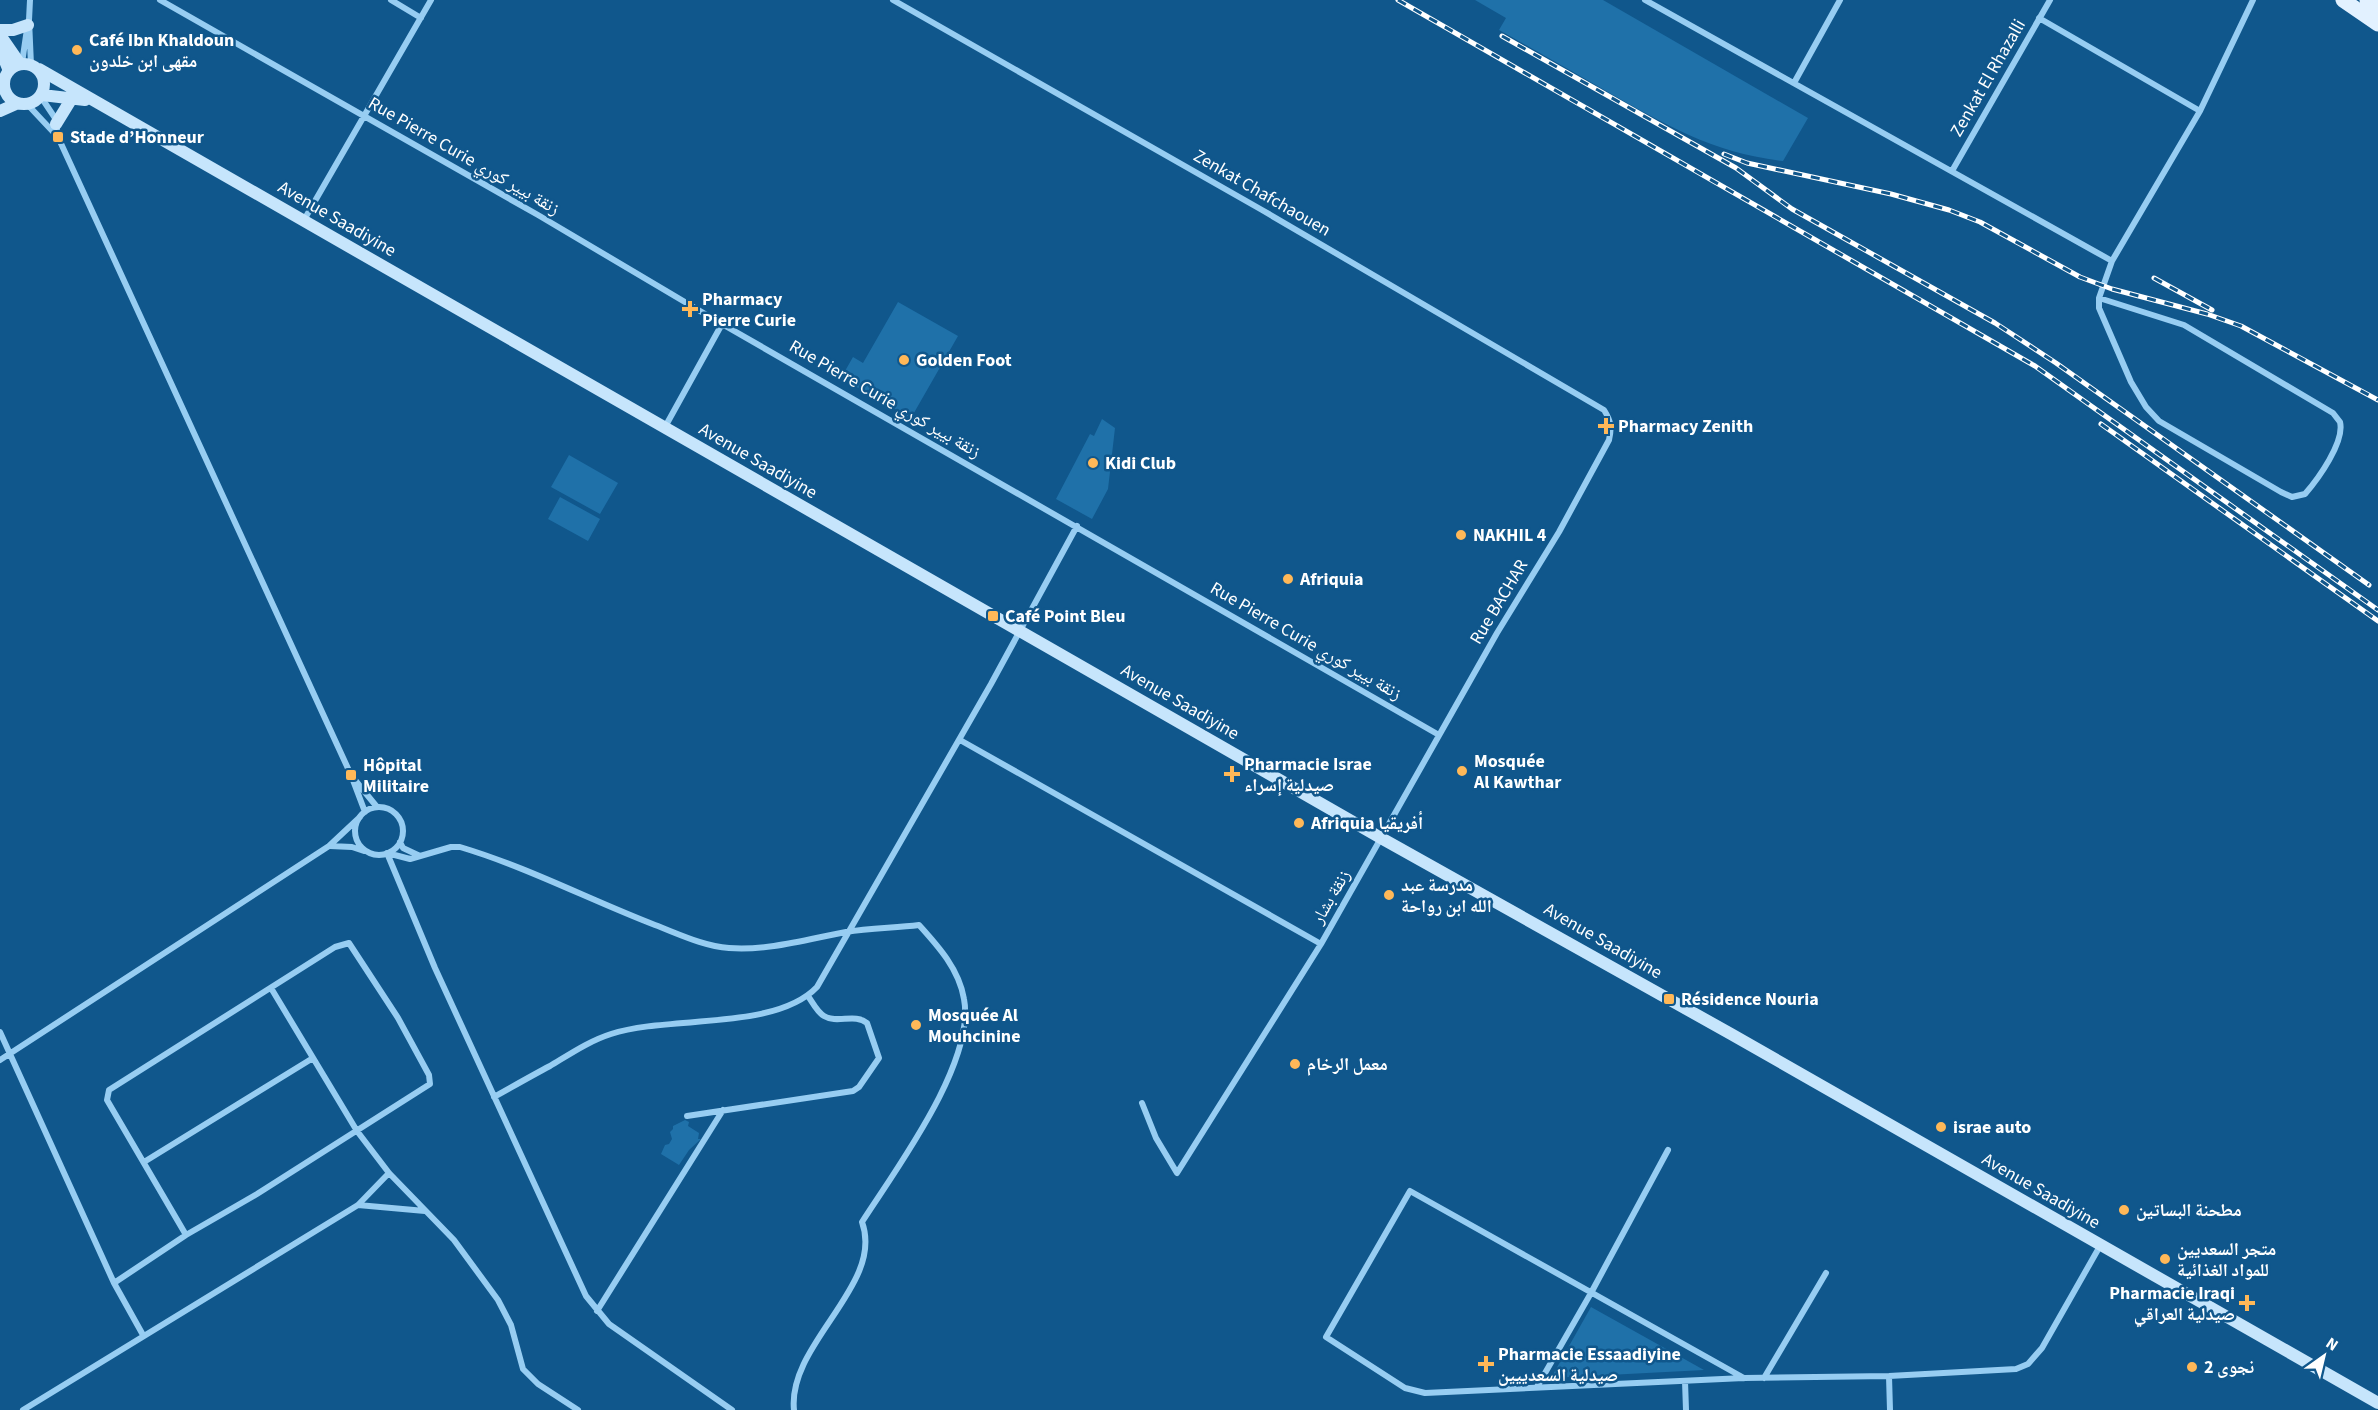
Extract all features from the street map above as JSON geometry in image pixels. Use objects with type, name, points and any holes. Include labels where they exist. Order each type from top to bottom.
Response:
[{"type":"main road","points":[[2343,0],[2378,24]]},
{"type":"main road","points":[[2367,0],[2378,8]]},
{"type":"main road","points":[[0,30],[13,30],[28,22]]},
{"type":"main road","points":[[0,35],[45,82],[41,96],[0,111]]},
{"type":"main road","points":[[0,49],[9,71],[2,90],[22,104]]},
{"type":"main road","points":[[9,71],[28,65]]},
{"type":"main road","name":"Avenue Saadiyine","points":[[28,65],[304,220],[1381,838],[1731,1034],[2378,1404]]},
{"type":"main road","name":"Avenue Saadiyine","points":[[41,96],[91,101]]},
{"type":"main road","points":[[57,130],[72,98]]},
{"type":"street","points":[[28,65],[30,0]]},
{"type":"street","name":"Rue Pierre Curie زنقة بيير كوري","points":[[159,0],[538,215],[722,324],[1439,735]]},
{"type":"street","points":[[391,0],[421,18]]},
{"type":"street","points":[[304,220],[431,0]]},
{"type":"street","name":"Zenkat Chafchaouen","points":[[892,0],[1252,205],[1604,410],[1610,419]]},
{"type":"street","points":[[1645,0],[2112,261]]},
{"type":"street","points":[[1794,83],[1840,0]]},
{"type":"street","name":"Zenkat El Rhazalli","points":[[1953,171],[2050,0]]},
{"type":"street","points":[[2099,298],[2184,325],[2333,413],[2340,422],[2340,435],[2328,462],[2305,494],[2292,497],[2281,492],[2215,455],[2152,414],[2131,382],[2103,320],[2099,298],[2112,261],[2200,111],[2253,0]]},
{"type":"street","points":[[2039,18],[2200,111]]},
{"type":"street","points":[[41,96],[51,111],[57,130],[351,775],[362,814],[355,828],[357,840],[370,853]]},
{"type":"street","points":[[22,104],[57,130]]},
{"type":"street","points":[[665,428],[722,324]]},
{"type":"street","name":"Rue BACHAR","points":[[1439,735],[1558,532],[1608,440],[1612,430],[1610,419]]},
{"type":"street","points":[[494,1097],[580,1048],[611,1034],[632,1029],[760,1014],[788,1008],[808,996],[817,987],[960,740],[1077,526]]},
{"type":"street","name":"زنقة بشار","points":[[1142,1103],[1156,1138],[1177,1173],[1321,944],[1439,735]]},
{"type":"street","points":[[960,740],[1321,944]]},
{"type":"street","points":[[351,775],[377,807]]},
{"type":"street","points":[[0,1060],[329,846],[362,814],[377,807],[391,810],[399,818],[403,830],[400,842],[387,853]]},
{"type":"street","points":[[400,842],[403,848],[421,856]]},
{"type":"street","points":[[329,846],[352,847],[370,853],[387,853],[410,859],[451,847],[470,850],[708,945],[750,949],[849,932],[919,925],[935,942],[957,975],[965,1004],[963,1037],[954,1064],[921,1128],[862,1222],[866,1231],[861,1268],[801,1371],[793,1399],[795,1410]]},
{"type":"street","points":[[387,853],[435,968],[574,1274],[597,1311],[609,1324],[732,1410]]},
{"type":"street","points":[[114,1283],[186,1235],[430,1084],[429,1075],[398,1018],[349,943],[335,947],[108,1090],[106,1100],[186,1235]]},
{"type":"street","points":[[271,988],[357,1131],[389,1173],[454,1240],[498,1300],[511,1325],[523,1369],[538,1384],[578,1410]]},
{"type":"street","points":[[687,1116],[853,1091],[859,1087],[879,1058],[867,1023],[863,1019],[834,1019],[823,1016],[808,996]]},
{"type":"street","points":[[0,1032],[114,1283],[143,1335]]},
{"type":"street","points":[[144,1162],[313,1058]]},
{"type":"street","points":[[597,1311],[723,1110]]},
{"type":"street","points":[[1537,1387],[1592,1293],[1668,1150]]},
{"type":"street","points":[[23,1410],[358,1205],[389,1173]]},
{"type":"street","points":[[1744,1378],[1410,1191],[1326,1337],[1405,1388],[1425,1393],[1744,1378],[1890,1376],[2005,1370],[2028,1364],[2042,1348],[2100,1246]]},
{"type":"street","points":[[358,1205],[425,1211]]},
{"type":"street","points":[[1764,1378],[1826,1273]]},
{"type":"street","points":[[1890,1376],[1890,1410]]},
{"type":"street","points":[[1685,1381],[1686,1410]]},
{"type":"shaded area","points":[[1475,0],[1603,0],[1808,118],[1783,161],[1758,157],[1712,144],[1649,115],[1499,30],[1506,18]]},
{"type":"shaded area","name":"Golden Foot","points":[[898,302],[958,336],[911,418],[841,378],[853,357],[863,363]]},
{"type":"shaded area","name":"Kidi Club","points":[[1102,419],[1115,428],[1108,489],[1092,519],[1056,499],[1090,434],[1094,436]]},
{"type":"shaded area","points":[[569,455],[618,483],[600,514],[551,487]]},
{"type":"shaded area","points":[[560,497],[600,519],[588,541],[548,519]]},
{"type":"shaded area","points":[[685,1120],[689,1122],[688,1126],[699,1133],[698,1139],[701,1139],[689,1150],[679,1165],[661,1154],[665,1145],[669,1144],[672,1139],[670,1132],[673,1126]]},
{"type":"shaded area","points":[[1591,1307],[1704,1370],[1551,1378]]},
{"type":"railway","points":[[1398,0],[2035,366],[2378,610]]},
{"type":"railway","points":[[1502,36],[1736,168],[1792,209],[1995,323],[2056,363],[2369,585]]},
{"type":"railway","points":[[1724,154],[1747,163],[1891,194],[1949,210],[1980,222],[2080,277],[2112,289],[2207,314],[2241,326],[2378,400]]},
{"type":"railway","points":[[2154,278],[2212,310]]},
{"type":"railway","points":[[2101,424],[2378,621]]},
{"type":"place","name":"Café Ibn Khaldoun مقهى ابن خلدون","points":[[77,50]]},
{"type":"place","name":"Stade d’Honneur","points":[[58,137]]},
{"type":"place","name":"Pharmacy Pierre Curie","points":[[690,309]]},
{"type":"place","name":"Golden Foot","points":[[904,360]]},
{"type":"place","name":"Pharmacy Zenith","points":[[1606,426]]},
{"type":"place","name":"Kidi Club","points":[[1093,463]]},
{"type":"place","name":"NAKHIL 4","points":[[1461,535]]},
{"type":"place","name":"Afriquia","points":[[1288,579]]},
{"type":"place","name":"Café Point Bleu","points":[[993,616]]},
{"type":"place","name":"Mosquée Al Kawthar","points":[[1462,771]]},
{"type":"place","name":"Pharmacie Israe صيدلية إسراء","points":[[1232,774]]},
{"type":"place","name":"Hôpital Militaire","points":[[351,775]]},
{"type":"place","name":"Afriquia أفريقيا","points":[[1299,823]]},
{"type":"place","name":"مدرسة عبد الله ابن رواحة","points":[[1389,895]]},
{"type":"place","name":"Résidence Nouria","points":[[1669,999]]},
{"type":"place","name":"Mosquée Al Mouhcinine","points":[[916,1025]]},
{"type":"place","name":"معمل الرخام","points":[[1295,1064]]},
{"type":"place","name":"israe auto","points":[[1941,1127]]},
{"type":"place","name":"مطحنة البساتين","points":[[2124,1210]]},
{"type":"place","name":"متجر السعديين للمواد الغذائية","points":[[2165,1259]]},
{"type":"place","name":"Pharmacie Iraqi صيدلية العراقي","points":[[2247,1303]]},
{"type":"place","name":"Pharmacie Essaadiyine صيدلية السعدييين","points":[[1486,1364]]},
{"type":"place","name":"نجوى 2","points":[[2192,1367]]}]
